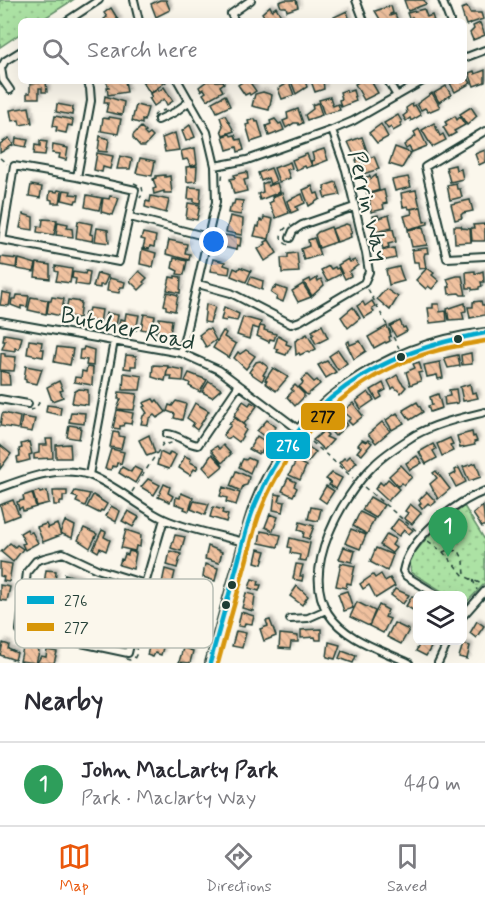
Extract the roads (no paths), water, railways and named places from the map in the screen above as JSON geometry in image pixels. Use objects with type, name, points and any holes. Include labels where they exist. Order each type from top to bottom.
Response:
[{"type":"street","points":[[72,18],[99,0]]},
{"type":"street","points":[[134,0],[138,18]]},
{"type":"street","points":[[233,18],[231,14],[250,0]]},
{"type":"street","points":[[356,0],[363,18]]},
{"type":"street","points":[[442,0],[449,18]]},
{"type":"street","points":[[467,57],[485,50]]},
{"type":"street","points":[[10,90],[3,80],[1,68],[5,61],[18,53]]},
{"type":"street","points":[[77,177],[91,101],[88,84]]},
{"type":"street","points":[[180,84],[207,132],[215,166],[216,202],[181,353]]},
{"type":"street","points":[[390,84],[397,96]]},
{"type":"street","points":[[215,166],[247,160],[332,130],[353,121],[418,84]]},
{"type":"street","points":[[158,120],[175,112],[190,101]]},
{"type":"street","name":"Perrin Way","points":[[198,284],[231,293],[291,324],[360,286],[367,278],[369,272],[346,170],[332,130]]},
{"type":"street","points":[[485,131],[425,167],[447,258],[485,256]]},
{"type":"street","points":[[14,166],[77,177],[135,190],[119,262],[2,240],[14,166]]},
{"type":"street","points":[[290,238],[293,231],[302,225],[354,207]]},
{"type":"street","points":[[130,217],[208,237]]},
{"type":"street","name":"Butcher Road","points":[[0,321],[181,353],[219,370],[300,431]]},
{"type":"street","points":[[210,663],[255,505],[277,460],[318,409],[351,382],[388,360],[441,341],[485,333]]},
{"type":"street","points":[[89,475],[114,341]]},
{"type":"street","points":[[167,434],[198,445],[239,385]]},
{"type":"street","points":[[0,399],[28,404]]},
{"type":"street","points":[[409,663],[346,633],[336,624],[326,610],[320,594],[318,583],[321,561],[334,524],[346,501],[358,483],[382,458],[416,435],[442,424],[485,412]]},
{"type":"street","points":[[0,488],[28,477],[53,472],[89,475],[164,519],[244,542]]},
{"type":"street","points":[[431,591],[406,576],[403,571],[405,562],[431,527],[453,508],[485,491]]},
{"type":"street","points":[[147,579],[164,519]]},
{"type":"street","points":[[26,579],[27,572],[36,561],[63,553],[97,569],[127,579]]},
{"type":"street","points":[[467,609],[481,591]]},
{"type":"street","points":[[290,619],[308,618],[326,610]]},
{"type":"street","points":[[438,663],[446,645]]},
{"type":"street","points":[[105,648],[128,653],[129,648]]},
{"type":"place","name":"John MacLarty Park","points":[[448,557]]}]
